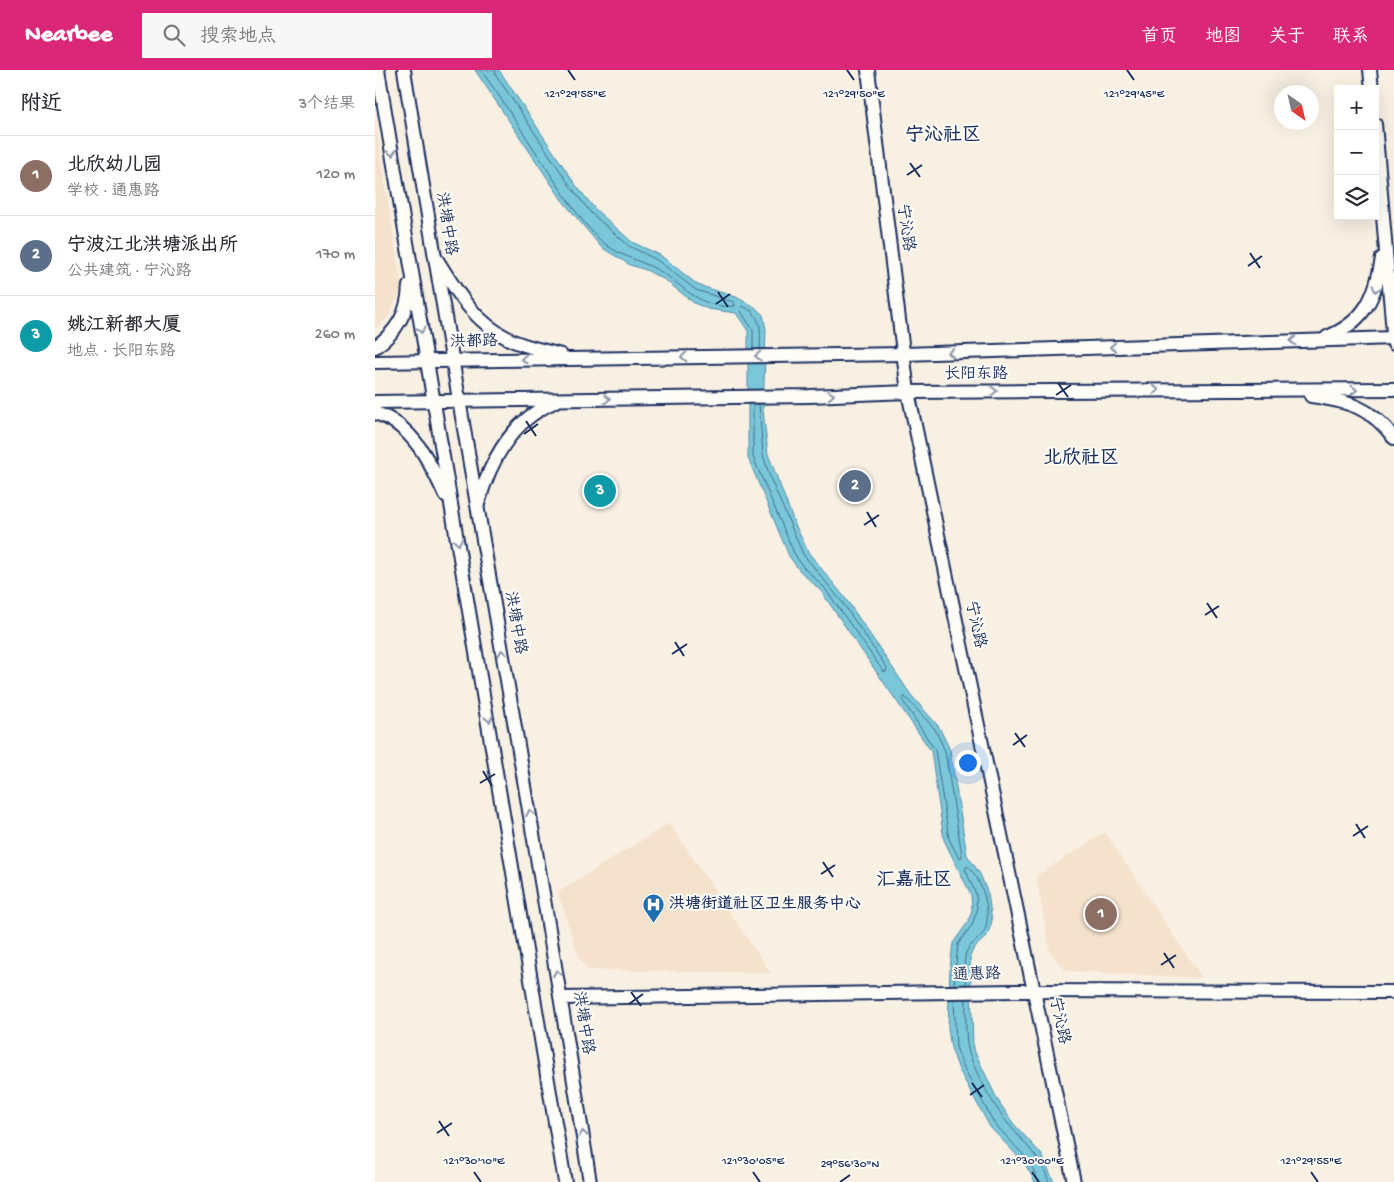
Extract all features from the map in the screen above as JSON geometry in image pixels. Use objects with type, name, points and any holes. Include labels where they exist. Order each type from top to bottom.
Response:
[{"type":"main road","points":[[379,70],[433,402],[494,746],[565,1182]]},
{"type":"main road","name":"洪塘中路","points":[[404,70],[451,360],[562,998],[590,1182]]},
{"type":"main road","name":"宁沁路","points":[[868,70],[908,392],[1075,1182]]},
{"type":"main road","points":[[1370,70],[1372,85]]},
{"type":"main road","points":[[1376,130],[1394,340]]},
{"type":"main road","points":[[1321,340],[1349,327],[1360,316],[1372,298],[1378,280],[1385,241]]},
{"type":"main road","points":[[434,255],[470,311],[488,327],[511,340],[573,358]]},
{"type":"main road","points":[[375,347],[394,330],[405,315],[408,299],[410,261]]},
{"type":"main road","name":"长阳东路","points":[[573,358],[904,354],[1321,340],[1394,340]]},
{"type":"main road","name":"洪都路","points":[[375,362],[573,358]]},
{"type":"main road","points":[[1261,390],[1333,399],[1358,406],[1381,421],[1394,438]]},
{"type":"main road","name":"长阳东路","points":[[558,400],[908,392],[1394,390]]},
{"type":"main road","points":[[375,402],[558,400]]},
{"type":"main road","points":[[477,508],[485,479],[510,435],[526,418],[558,400]]},
{"type":"main road","points":[[375,412],[402,427],[415,441],[429,461],[452,508]]},
{"type":"main road","name":"通惠路","points":[[562,998],[802,993],[935,994],[1035,991],[1394,992]]},
{"type":"shaded area","points":[[375,118],[402,289],[388,317],[375,329]]},
{"type":"shaded area","name":"洪塘街道社区卫生服务中心","points":[[669,823],[771,973],[587,970],[578,956],[558,892]]},
{"type":"shaded area","points":[[1105,832],[1202,978],[1066,971],[1050,953],[1036,876]]},
{"type":"water","points":[[475,70],[499,70],[575,184],[595,209],[632,242],[660,255],[698,285],[736,297],[755,307],[763,315],[766,329],[763,410],[768,454],[794,522],[808,552],[846,599],[911,695],[939,727],[950,750],[967,855],[980,874],[988,894],[992,921],[987,936],[974,948],[970,956],[973,1048],[997,1099],[1013,1123],[1042,1155],[1054,1182],[1035,1182],[1025,1164],[990,1127],[959,1070],[951,1048],[948,1029],[950,967],[953,943],[968,922],[972,910],[971,895],[944,840],[931,751],[820,590],[799,570],[789,556],[748,458],[748,331],[736,313],[708,309],[694,303],[665,280],[646,270],[630,265],[601,247],[562,200]]},
{"type":"place","name":"宁波江北洪塘派出所","points":[[855,486]]},
{"type":"place","name":"姚江新都大厦","points":[[600,491]]},
{"type":"place","name":"北欣幼儿园","points":[[1101,914]]},
{"type":"place","name":"洪塘街道社区卫生服务中心","points":[[653,924]]},
{"type":"district","name":"宁沁社区","points":[[943,136]]},
{"type":"district","name":"北欣社区","points":[[1081,459]]},
{"type":"district","name":"汇嘉社区","points":[[914,881]]}]
